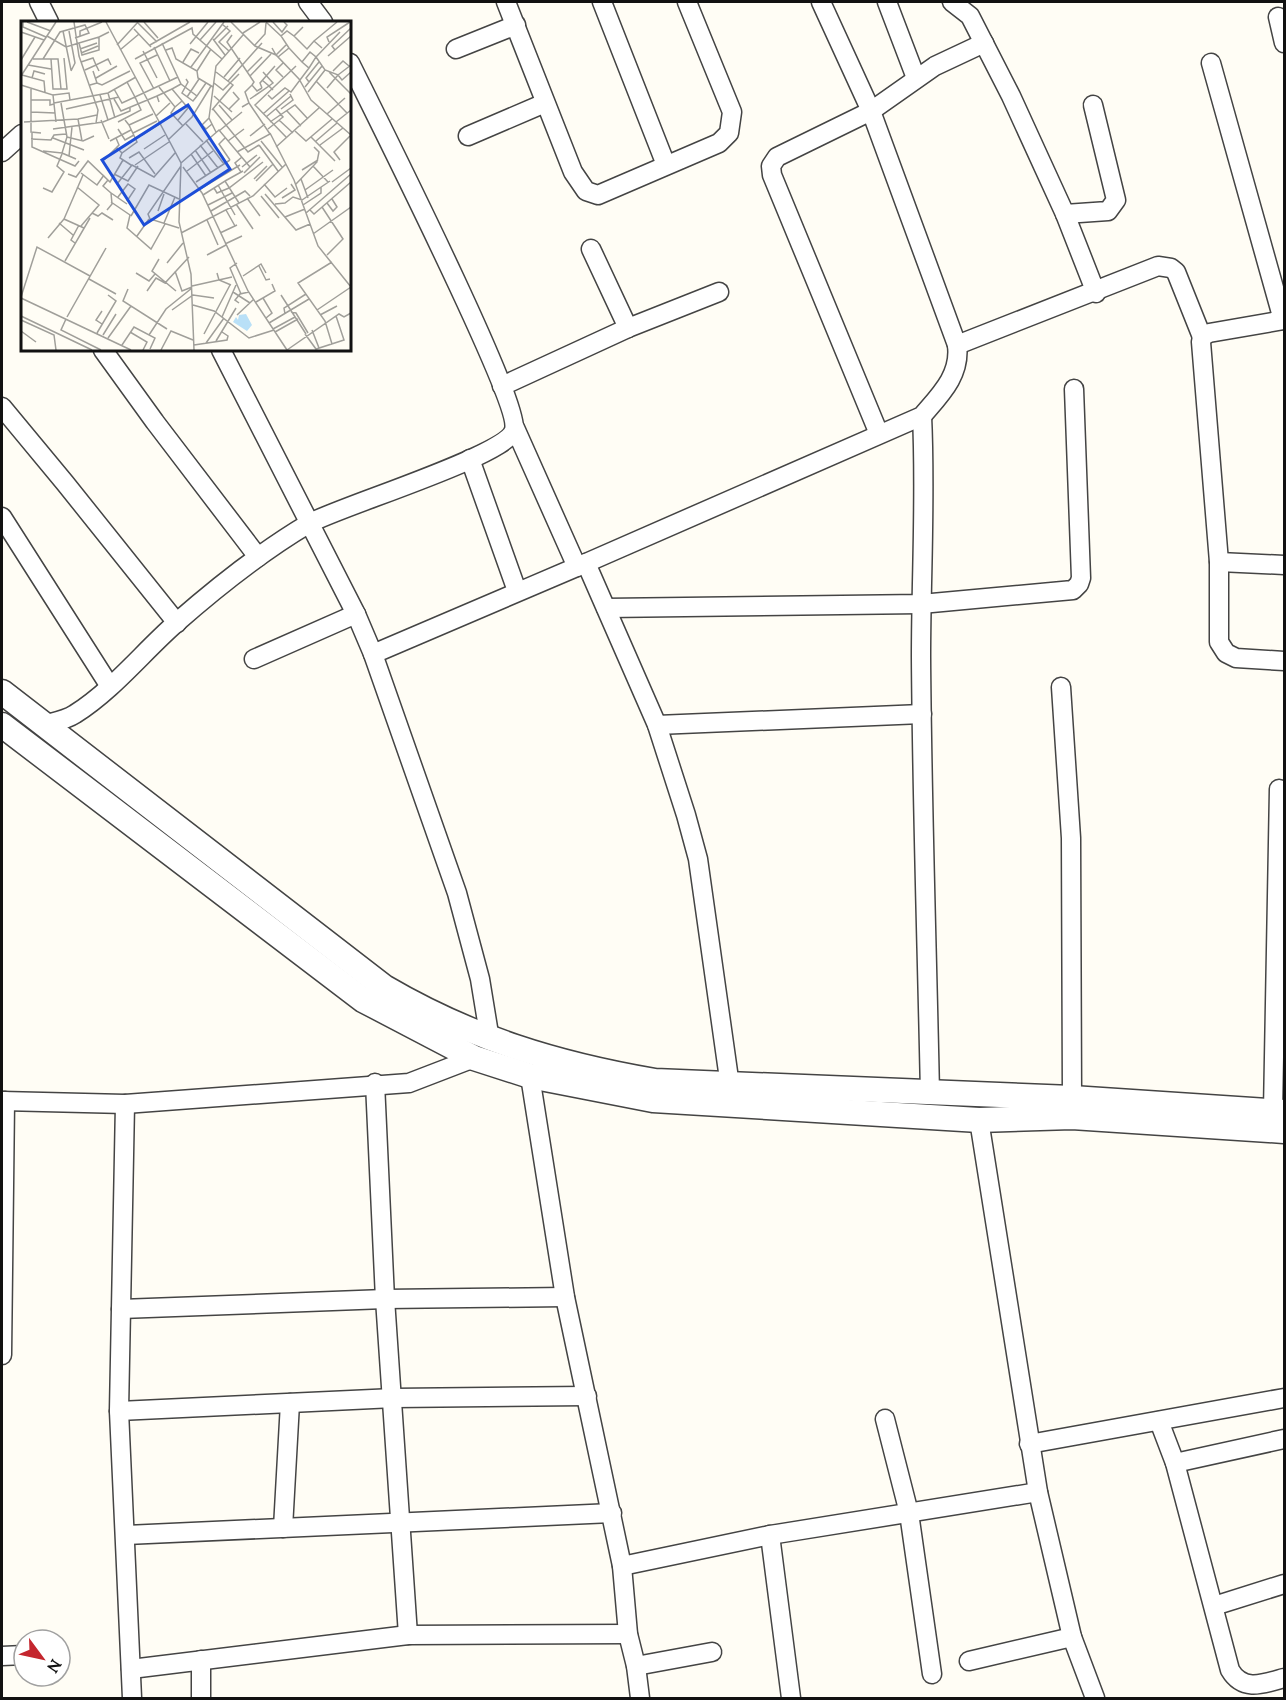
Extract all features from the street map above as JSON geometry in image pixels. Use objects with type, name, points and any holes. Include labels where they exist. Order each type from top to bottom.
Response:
[{"type":"street","points":[[39,2],[48,21]]},
{"type":"street","points":[[308,2],[322,21]]},
{"type":"street","points":[[506,2],[573,172],[580,185],[591,195],[598,195],[724,140],[734,119],[687,2]]},
{"type":"street","points":[[602,2],[666,165]]},
{"type":"street","points":[[373,654],[922,416],[946,386],[958,366],[957,345],[871,111],[821,2]]},
{"type":"street","points":[[887,2],[916,78]]},
{"type":"street","points":[[952,2],[970,16],[984,43],[1065,214],[1096,292]]},
{"type":"street","points":[[1278,17],[1284,43]]},
{"type":"street","points":[[456,49],[516,25]]},
{"type":"street","points":[[879,434],[771,170],[777,157],[871,111],[916,78],[984,43]]},
{"type":"street","points":[[1202,337],[1209,333],[1284,320],[1211,63]]},
{"type":"street","points":[[351,65],[404,173],[502,386],[514,428],[581,565],[606,608],[657,725],[698,859],[730,1086]]},
{"type":"street","points":[[468,136],[545,103]]},
{"type":"street","points":[[1065,214],[1108,211],[1116,200],[1093,105]]},
{"type":"street","points":[[2,152],[21,135]]},
{"type":"street","points":[[591,249],[628,328]]},
{"type":"street","points":[[957,345],[1158,266],[1171,268],[1180,280],[1202,337],[1219,562],[1221,648],[1236,658],[1284,661]]},
{"type":"street","points":[[502,386],[628,328],[719,292]]},
{"type":"street","points":[[104,351],[154,423],[258,557]]},
{"type":"street","points":[[222,351],[356,614],[373,654],[457,893],[480,979],[490,1040]]},
{"type":"street","points":[[606,608],[921,604],[1068,591],[1079,584],[1074,389]]},
{"type":"street","points":[[2,407],[177,623]]},
{"type":"street","points":[[922,416],[925,483],[921,604],[921,714],[930,1094]]},
{"type":"street","points":[[43,725],[75,714],[177,623],[258,557],[310,523],[470,459],[502,444],[513,434],[514,428]]},
{"type":"street","points":[[470,459],[518,591]]},
{"type":"street","points":[[2,518],[110,685]]},
{"type":"street","points":[[1219,562],[1284,565]]},
{"type":"street","points":[[254,659],[356,614]]},
{"type":"street","points":[[1061,687],[1071,838],[1072,1098]]},
{"type":"street","points":[[2,692],[384,987],[431,1015],[490,1040],[595,1081],[652,1100],[979,1120],[1072,1117],[1281,1118]]},
{"type":"street","points":[[657,725],[921,714]]},
{"type":"street","points":[[2,725],[363,1000],[474,1058],[530,1076],[595,1081],[655,1081],[730,1086],[1072,1098],[1281,1118]]},
{"type":"street","points":[[1279,789],[1281,1118]]},
{"type":"street","points":[[2,1355],[3,1101],[124,1104],[375,1083],[409,1083],[474,1058]]},
{"type":"street","points":[[530,1076],[565,1297],[622,1566],[628,1634],[636,1666],[640,1698]]},
{"type":"street","points":[[375,1083],[385,1299],[394,1398],[408,1635]]},
{"type":"street","points":[[124,1104],[120,1411],[132,1698]]},
{"type":"street","points":[[979,1120],[1038,1492],[1072,1637],[1095,1698]]},
{"type":"street","points":[[121,1309],[385,1299],[565,1297]]},
{"type":"street","points":[[120,1411],[394,1398],[587,1396]]},
{"type":"street","points":[[1029,1444],[1284,1398]]},
{"type":"street","points":[[283,1528],[290,1403]]},
{"type":"street","points":[[885,1419],[909,1513],[933,1674]]},
{"type":"street","points":[[1159,1421],[1175,1463],[1215,1606],[1230,1670],[1235,1678],[1254,1686],[1284,1678]]},
{"type":"street","points":[[1175,1463],[1284,1439]]},
{"type":"street","points":[[622,1566],[770,1535],[1038,1492]]},
{"type":"street","points":[[126,1535],[612,1513]]},
{"type":"street","points":[[770,1535],[791,1698]]},
{"type":"street","points":[[1215,1606],[1284,1584]]},
{"type":"street","points":[[131,1669],[408,1635],[628,1634]]},
{"type":"street","points":[[969,1661],[1072,1637]]},
{"type":"street","points":[[636,1666],[712,1652]]},
{"type":"street","points":[[201,1660],[201,1698]]}]
